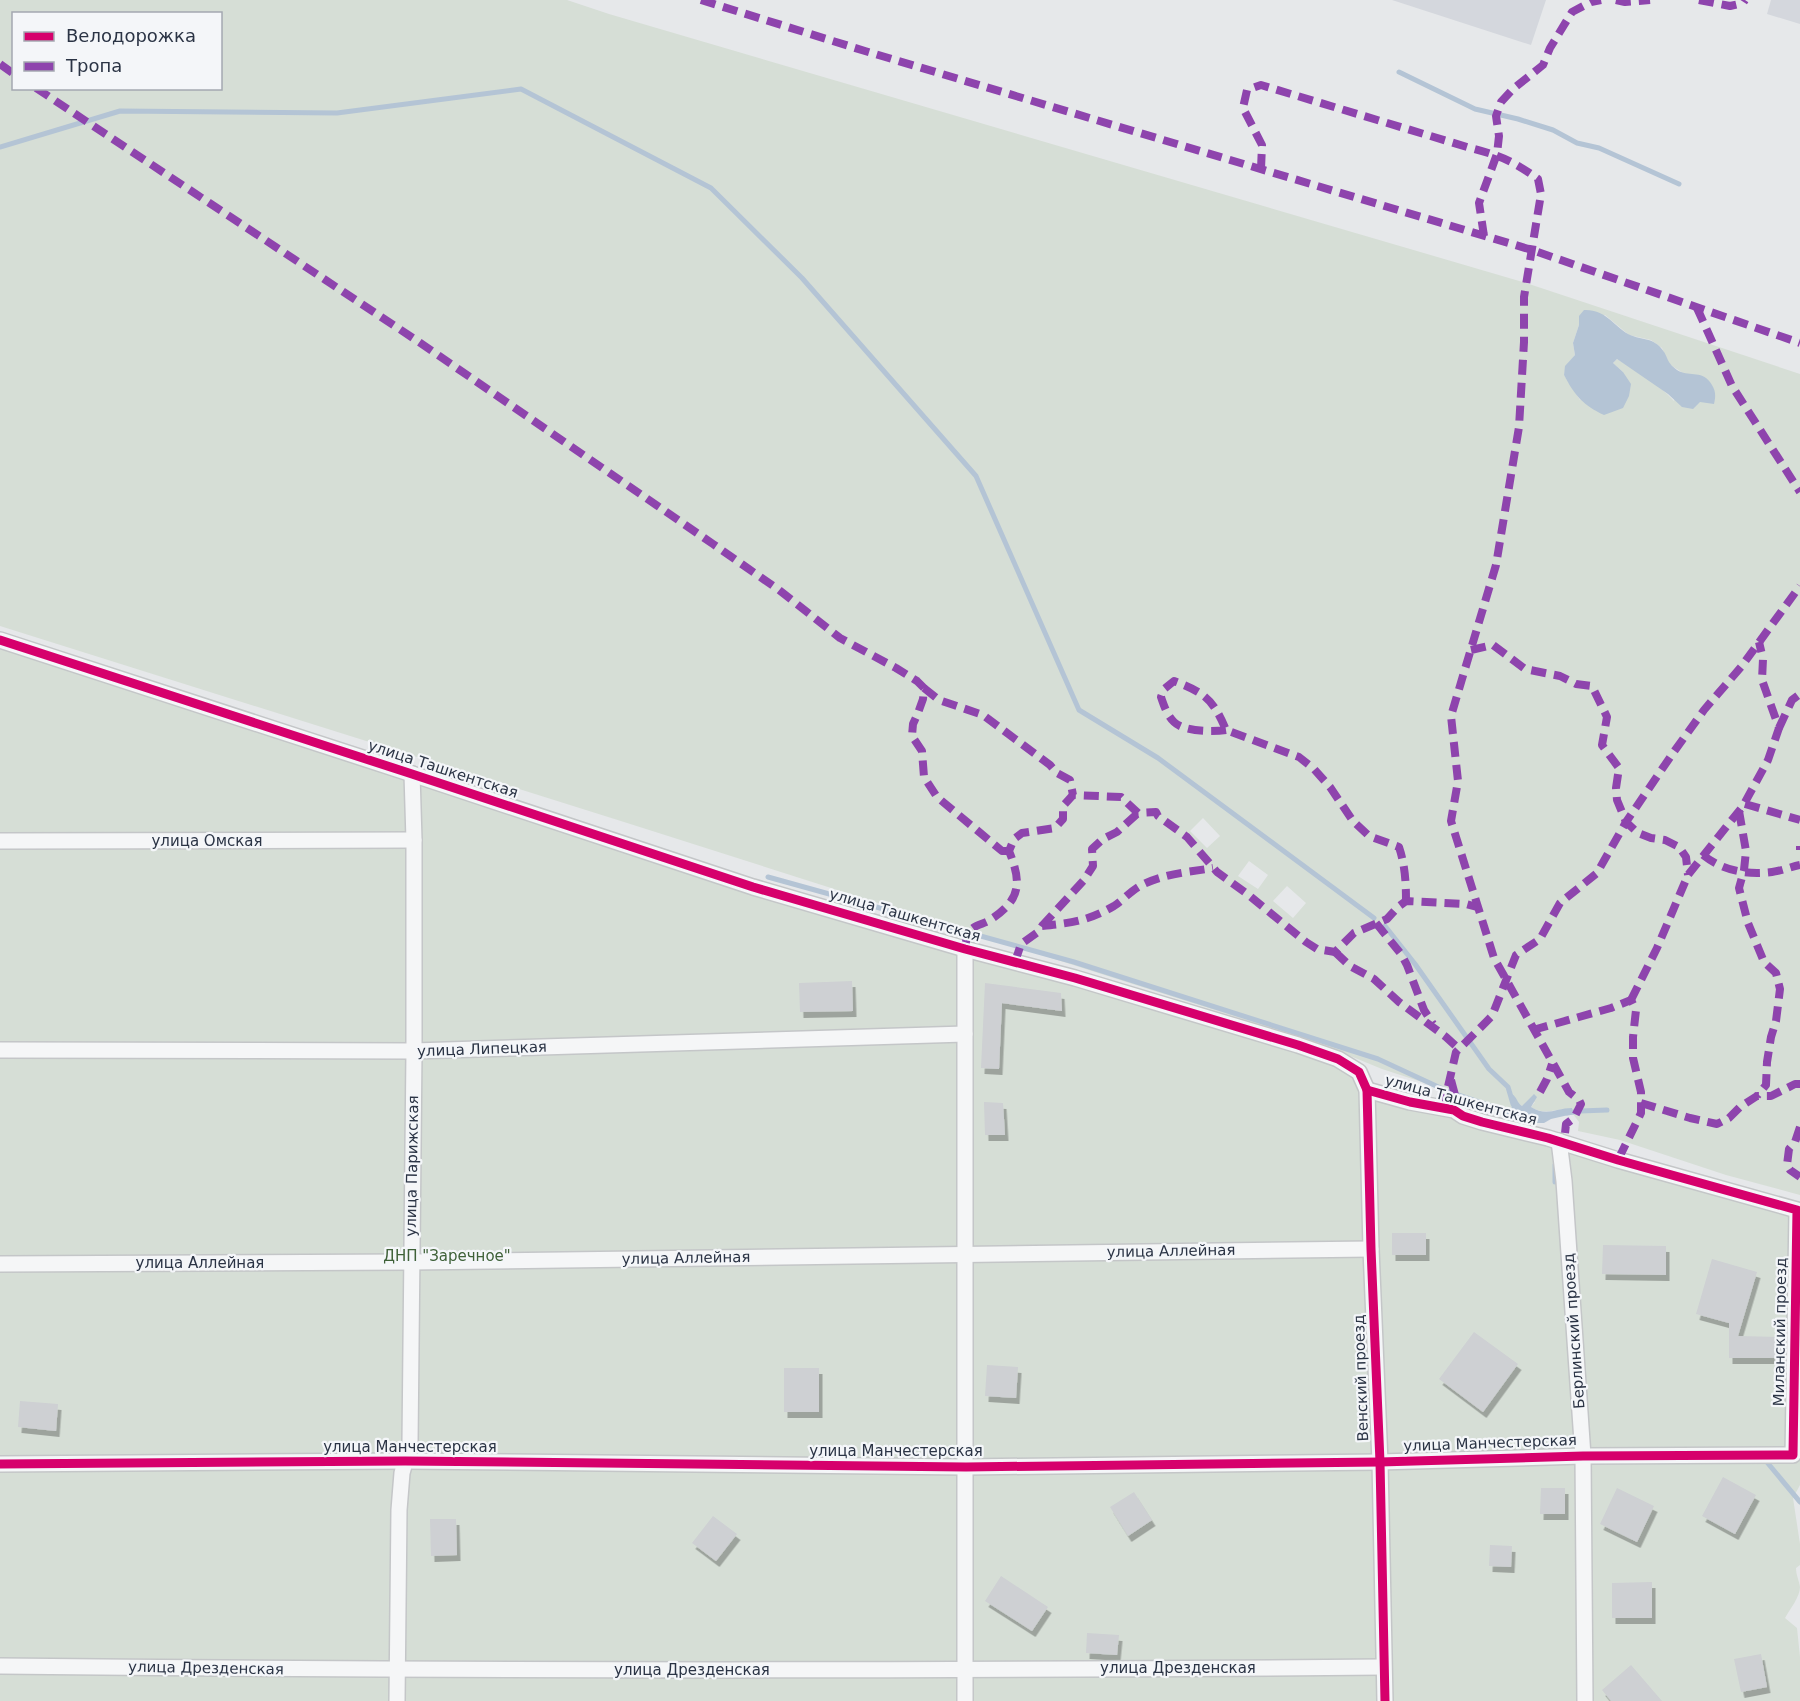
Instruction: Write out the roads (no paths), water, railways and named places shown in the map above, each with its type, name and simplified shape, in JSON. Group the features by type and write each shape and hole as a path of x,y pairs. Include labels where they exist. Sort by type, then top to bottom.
{"street":[{"name":"улица Ташкентская","path":"0,640 753,887 965,949 1074,978 1338,1059 1359,1072 1367,1090 1410,1102 1454,1110 1463,1116 1482,1122 1559,1141 1618,1160 1797,1210"},
{"name":"улица Парижская","path":"397,1701 399,1510 402,1473 410,1444 414,1051 412,774"},
{"name":"улица Омская","path":"0,841 414,840"},
{"path":"965,949 965,1701"},
{"name":"улица Липецкая","path":"0,1050 414,1051 965,1034"},
{"name":"Венский проезд","path":"1367,1090 1380,1462 1385,1701"},
{"name":"Берлинский проезд","path":"1559,1141 1564,1181 1583,1456 1585,1701"},
{"name":"Миланский проезд","path":"1792,1455 1797,1210"},
{"name":"улица Аллейная","path":"0,1264 411,1262 1371,1249"},
{"name":"улица Манчестерская","path":"0,1464 405,1461 966,1467 1380,1462 1583,1456 1792,1455"},
{"name":"улица Дрезденская","path":"0,1666 398,1670 1383,1667"}],"water":[{"path":"1584,310 1597,312 1628,334 1657,344 1677,370 1706,378 1714,390 1714,404 1700,402 1693,409 1682,407 1668,394 1617,359 1613,363 1631,384 1629,396 1623,408 1604,415 1590,407 1576,394 1564,375 1565,366 1575,355 1573,343 1579,325 1579,316"},
{"path":"1512,1094 1522,1106 1534,1094 1537,1097 1531,1107 1547,1112 1572,1108 1573,1114 1544,1123 1531,1123 1524,1120 1516,1123 1511,1121 1506,1112 1512,1109 1510,1098"}],"waterway":[{"path":"1399,72 1475,109 1553,130 1577,143 1599,148 1679,184"},
{"path":"0,147 120,111 337,113 521,89 711,188 802,278 976,476 1079,710 1158,758 1374,918"},
{"path":"768,877 1074,962 1378,1059 1447,1091 1512,1113"},
{"path":"1385,926 1415,964 1489,1069 1508,1087 1513,1104"},
{"path":"1567,1113 1607,1110"},
{"path":"1555,1165 1555,1182"},
{"path":"1766,1461 1800,1502"}],"park label":[{"name":"ДНП \"Заречное\"","path":"447,1256"}]}
